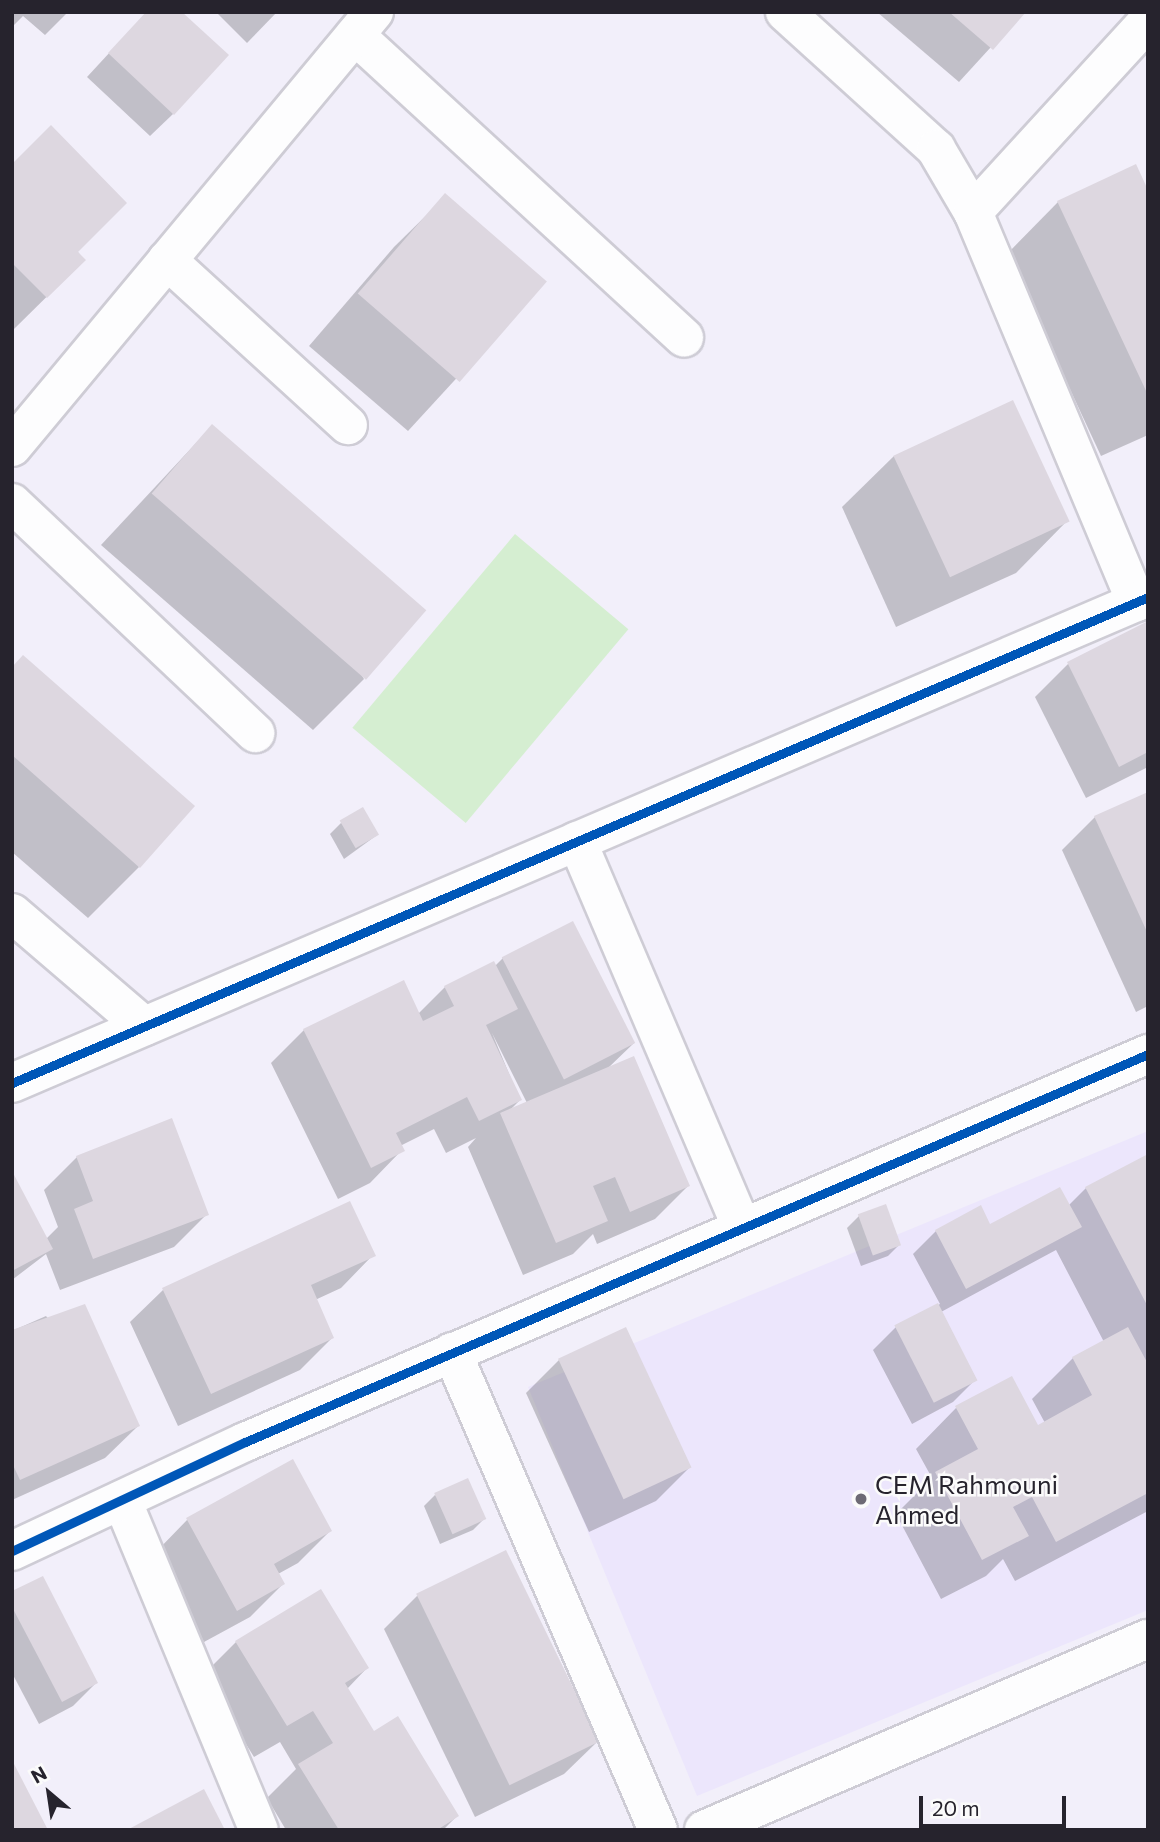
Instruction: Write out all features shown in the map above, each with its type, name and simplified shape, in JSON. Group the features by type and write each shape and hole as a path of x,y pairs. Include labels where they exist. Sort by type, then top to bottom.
{"street":[{"path":"12,1083 1142,599 974,212 936,149 785,12"},
{"path":"974,212 1148,20"},
{"path":"12,447 364,24 684,338"},
{"path":"167,260 348,425"},
{"path":"12,503 256,733"},
{"path":"577,841 742,1228"},
{"path":"12,913 144,1026"},
{"path":"12,1551 452,1352 1148,1054"},
{"path":"452,1352 658,1830"},
{"path":"122,1500 260,1830"},
{"path":"704,1830 1148,1639"}],"shaded area":[{"name":"CEM Rahmouni Ahmed","path":"1148,1131 1148,1610 697,1796 528,1387"}],"green space":[{"path":"515,534 628,629 466,823 352,728"}],"building":[{"path":"146,12 182,12 229,55 174,115 108,53"},
{"path":"949,12 1026,12 993,50"},
{"path":"51,125 127,203 78,252 86,260 47,298 12,263 12,164"},
{"path":"1136,164 1148,190 1148,395 1057,201"},
{"path":"445,193 547,282 460,382 358,293"},
{"path":"1013,400 1070,521 950,577 893,456"},
{"path":"212,424 426,610 366,680 152,493"},
{"path":"1148,621 1148,752 1119,767 1067,662"},
{"path":"23,655 195,806 140,868 12,755 12,667"},
{"path":"1148,792 1148,934 1094,816"},
{"path":"363,807 379,835 356,848 340,820"},
{"path":"573,921 635,1043 564,1079 502,957"},
{"path":"494,961 518,1009 486,1025 522,1100 479,1121 467,1097 396,1133 405,1151 371,1168 303,1029 404,980 423,1021 454,1006 444,986"},
{"path":"634,1056 690,1186 630,1212 615,1177 593,1186 608,1221 556,1243 500,1113"},
{"path":"172,1118 209,1215 93,1259 74,1209 93,1201 76,1156"},
{"path":"1148,1154 1148,1307 1085,1187"},
{"path":"12,1171 53,1249 12,1271"},
{"path":"1060,1187 1082,1227 966,1289 935,1230 981,1205 990,1224"},
{"path":"350,1201 376,1256 311,1285 334,1338 211,1394 162,1288"},
{"path":"886,1204 901,1245 873,1256 858,1214"},
{"path":"938,1303 977,1381 934,1403 894,1325"},
{"path":"85,1304 140,1426 20,1480 12,1463 12,1330"},
{"path":"626,1327 692,1467 624,1499 558,1359"},
{"path":"1128,1327 1148,1364 1148,1493 1056,1542 1032,1497 1013,1507 1029,1536 982,1560 935,1472 978,1449 955,1406 1012,1376 1038,1425 1092,1395 1072,1357"},
{"path":"293,1459 332,1531 274,1564 285,1584 237,1611 186,1518"},
{"path":"468,1478 486,1519 453,1534 434,1493"},
{"path":"506,1550 599,1741 509,1785 416,1594"},
{"path":"43,1576 98,1683 62,1702 12,1607 12,1591"},
{"path":"321,1589 369,1668 345,1683 374,1731 398,1716 459,1816 437,1830 339,1830 298,1764 333,1743 313,1711 287,1726 235,1641"},
{"path":"12,1760 48,1830 12,1830"},
{"path":"204,1789 225,1830 127,1830"}],"cycle path":[{"path":"12,1083 1148,597"},
{"path":"12,1551 245,1442 1148,1054"}],"place":[{"name":"CEM Rahmouni Ahmed","path":"861,1499"}]}
